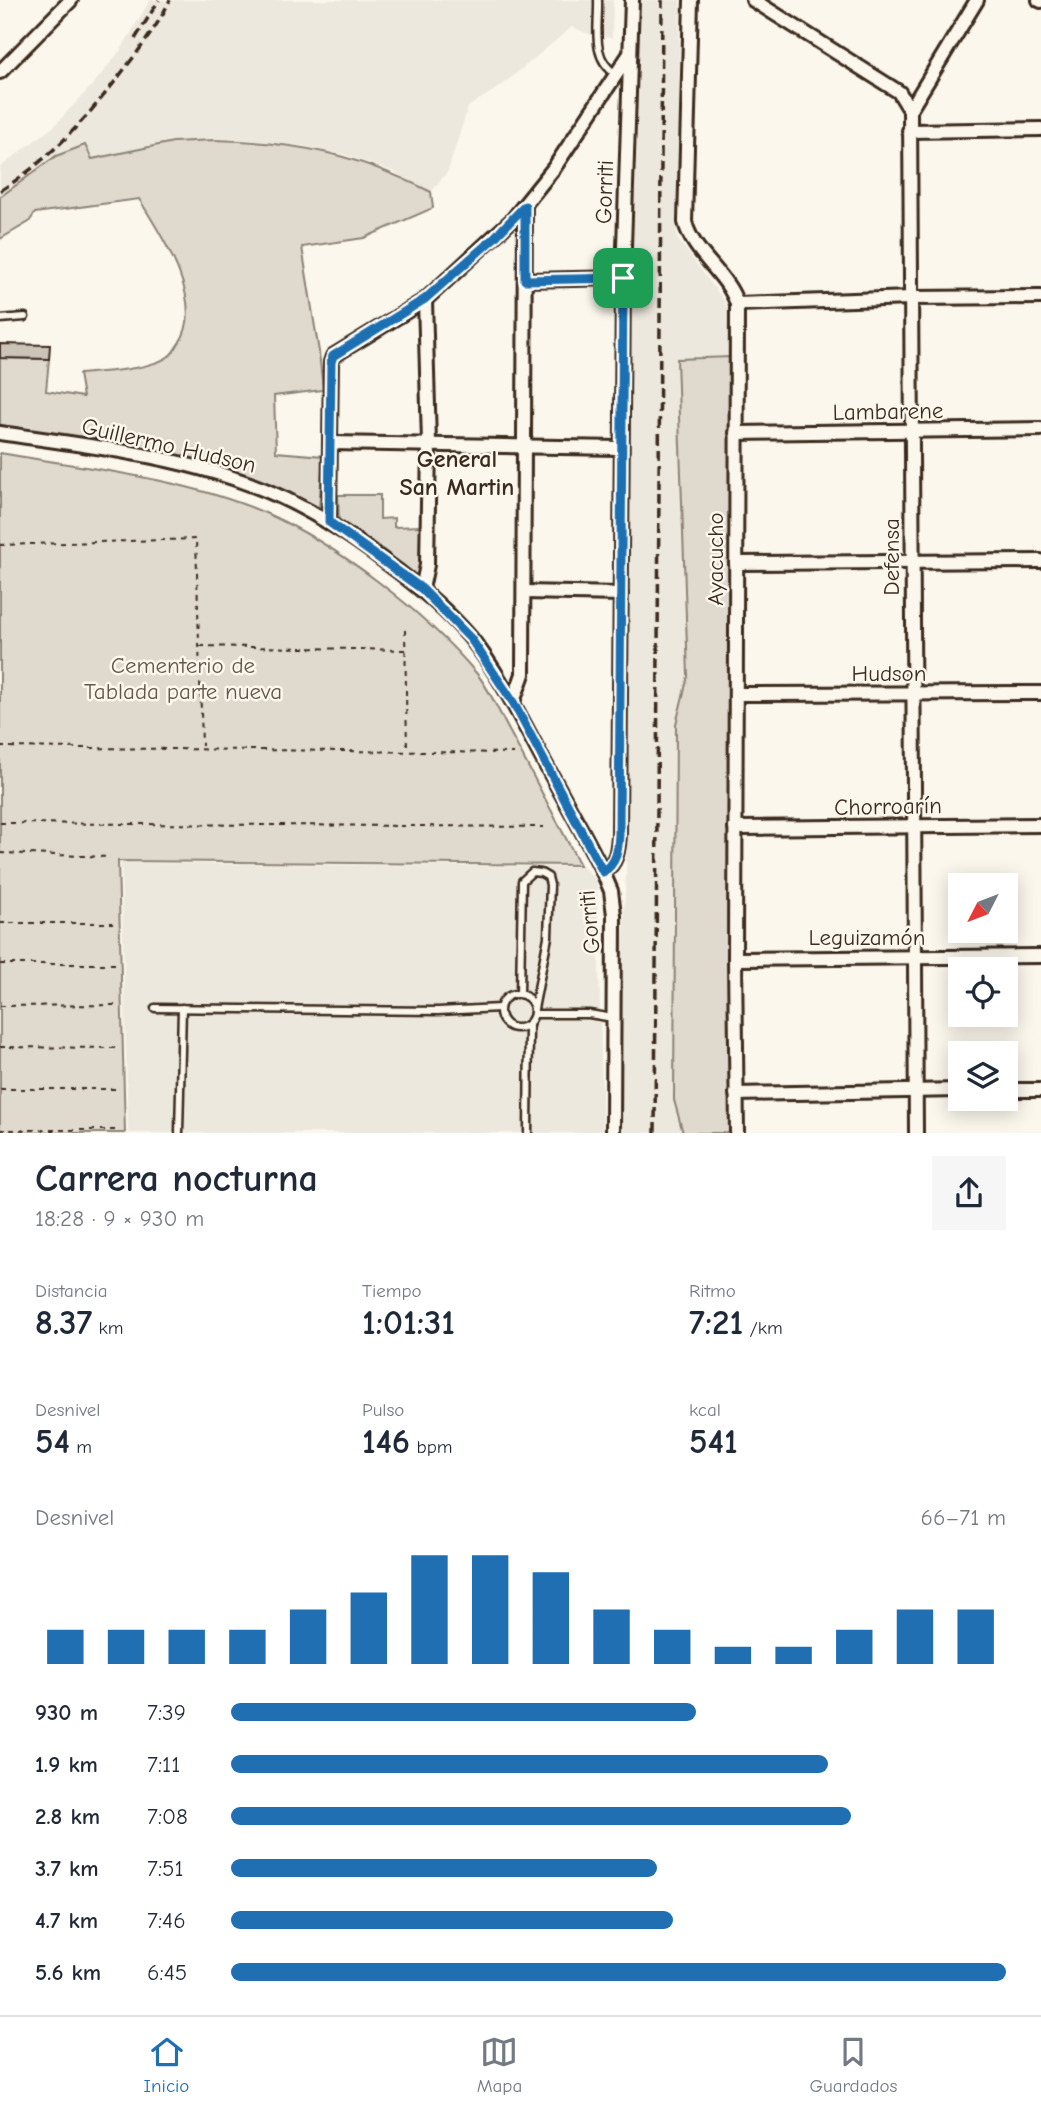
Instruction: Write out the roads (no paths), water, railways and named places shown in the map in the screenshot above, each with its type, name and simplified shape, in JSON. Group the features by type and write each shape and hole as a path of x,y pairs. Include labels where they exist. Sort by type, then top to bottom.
{"street":[{"path":"0,72 72,0"},
{"name":"Gorriti","path":"613,1133 614,915 611,891 603,872 612,867 617,855 619,835 623,278 632,0"},
{"path":"691,0 685,222 692,239 728,286 737,304 1041,297"},
{"path":"753,0 767,4 899,92 910,110"},
{"name":"Defensa","path":"916,1133 910,110 977,0"},
{"path":"329,522 331,362 338,351 425,299 494,238 525,206 554,168 629,55"},
{"path":"909,131 1041,129"},
{"path":"513,702 523,674 525,206"},
{"path":"525,280 623,278"},
{"path":"422,589 427,565 429,443 425,299"},
{"name":"Ayacucho","path":"737,304 737,1133"},
{"name":"Lambarene","path":"736,433 1041,429"},
{"name":"Guillermo Hudson","path":"0,433 108,449 194,468 255,486 329,522 422,589 471,639 513,702 603,872"},
{"path":"331,443 621,448"},
{"path":"736,562 1041,561"},
{"path":"524,592 621,594"},
{"name":"Hudson","path":"736,694 1041,693"},
{"name":"Chorroarín","path":"735,828 1041,825"},
{"name":"Leguizamón","path":"735,959 1041,957"},
{"path":"736,1094 948,1090"},
{"path":"1018,1090 1041,1090"}],"lane":[{"path":"598,0 598,50 602,61 616,74"},
{"path":"0,319 25,317"},
{"path":"520,994 522,881 532,872 541,873 548,877 550,885 548,937 534,1012 529,1024 528,1133"},
{"path":"529,1024 519,1028 509,1026 501,1019 500,1008 505,999 520,994 529,999 534,1012"},
{"path":"155,1008 467,1011 500,1008"},
{"path":"179,1132 182,1008"},
{"path":"534,1012 613,1018"}],"railway":[{"path":"135,39 159,0"},
{"path":"0,191 36,165 84,119 144,43 170,0"},
{"path":"655,1133 662,0"}],"district":[{"name":"General San Martin","path":"457,473"}],"park label":[{"name":"Cementerio de Tablada parte nueva","path":"183,678"}]}
